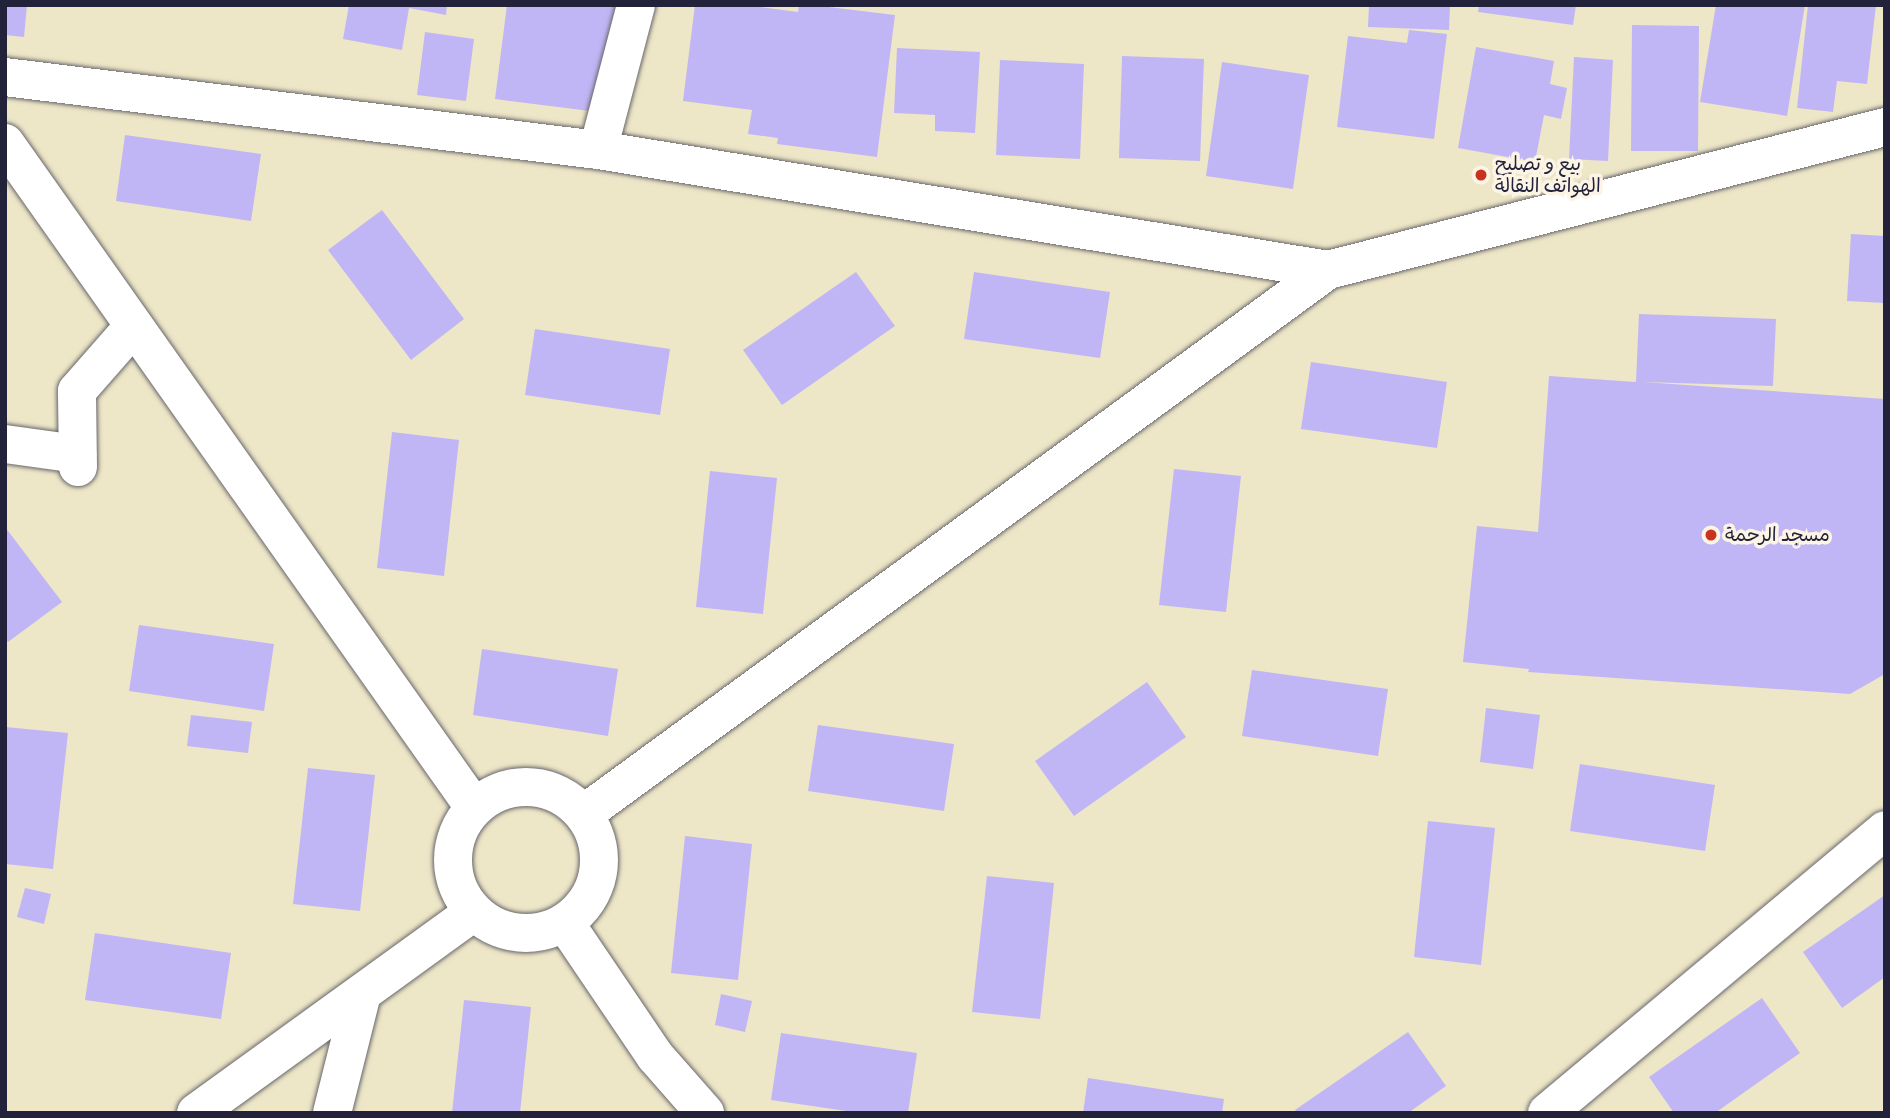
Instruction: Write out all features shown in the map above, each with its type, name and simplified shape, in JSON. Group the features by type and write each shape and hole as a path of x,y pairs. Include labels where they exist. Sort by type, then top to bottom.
{"street":[{"path":"598,150 636,5"},
{"path":"5,78 598,150 1328,270"},
{"path":"584,813 1328,270 1885,127"},
{"path":"5,143 474,807"},
{"path":"5,444 77,460 77,391 134,326"},
{"path":"517,786 542,788 566,797 584,813 596,835 601,860 596,885 584,907 565,923 541,932 516,933 493,926 474,912 461,893 453,872 453,848 460,827 474,807 493,794 517,786"},
{"path":"1547,1113 1885,830"},
{"path":"196,1113 474,912"},
{"path":"565,923 655,1056 705,1113"},
{"path":"332,1113 362,994"}],"building":[{"path":"5,5 27,5 24,37 5,35"},
{"path":"349,5 447,5 446,15 409,8 402,50 343,39"},
{"path":"507,5 619,5 606,113 495,99"},
{"path":"695,5 746,5 798,12 799,5 812,5 895,15 877,157 777,144 778,138 748,134 752,110 683,101"},
{"path":"1369,5 1450,5 1449,30 1368,27"},
{"path":"1479,5 1576,5 1573,25 1478,12"},
{"path":"1716,5 1805,5 1787,116 1700,102"},
{"path":"1808,5 1876,5 1867,84 1837,81 1833,112 1797,108"},
{"path":"1632,25 1699,26 1698,151 1631,151"},
{"path":"1409,30 1447,34 1434,139 1337,127 1348,36 1407,43"},
{"path":"425,32 474,39 466,101 417,95"},
{"path":"1476,47 1554,61 1550,84 1567,88 1561,119 1544,115 1535,162 1458,148"},
{"path":"897,48 980,52 975,133 935,131 935,115 894,113"},
{"path":"1122,56 1204,59 1200,161 1119,158"},
{"path":"1574,57 1613,60 1608,161 1569,159"},
{"path":"1000,60 1084,64 1080,159 996,155"},
{"path":"1222,62 1309,75 1293,189 1206,176"},
{"path":"125,135 261,154 251,221 116,201"},
{"path":"382,210 464,319 411,360 328,250"},
{"path":"1851,234 1885,236 1885,303 1847,301"},
{"path":"856,272 895,326 782,405 743,350"},
{"path":"974,272 1110,292 1100,358 964,339"},
{"name":"مسجد الرحمة","path":"1639,314 1776,319 1773,386 1643,382 1885,399 1885,674 1850,694 1528,672 1529,669 1463,662 1477,526 1538,532 1549,376 1636,382"},
{"path":"535,329 670,349 660,415 525,395"},
{"path":"1311,362 1447,382 1437,448 1301,429"},
{"path":"392,432 459,440 444,576 377,568"},
{"path":"1174,469 1241,476 1226,612 1159,605"},
{"path":"710,471 777,478 763,614 696,607"},
{"path":"5,527 62,602 8,642 5,638"},
{"path":"139,625 274,644 264,711 129,691"},
{"path":"482,649 618,669 608,736 473,715"},
{"path":"1252,670 1388,689 1378,756 1242,736"},
{"path":"1147,682 1186,737 1074,816 1035,761"},
{"path":"1486,708 1540,715 1533,769 1480,762"},
{"path":"191,715 252,722 248,753 187,746"},
{"path":"818,725 954,744 944,811 808,791"},
{"path":"5,727 68,733 53,869 5,864"},
{"path":"1580,764 1715,785 1705,851 1570,831"},
{"path":"308,768 375,775 360,911 293,904"},
{"path":"1428,821 1495,828 1481,965 1414,957"},
{"path":"685,836 752,844 738,980 671,973"},
{"path":"987,876 1054,883 1040,1019 972,1012"},
{"path":"25,888 51,894 44,924 17,917"},
{"path":"1885,895 1885,977 1842,1008 1803,952"},
{"path":"95,933 231,953 221,1019 85,1000"},
{"path":"721,994 752,1001 745,1032 715,1025"},
{"path":"1762,998 1800,1053 1715,1113 1674,1113 1649,1077"},
{"path":"464,1000 531,1007 520,1113 452,1113"},
{"path":"1408,1032 1446,1086 1408,1113 1297,1113 1295,1110"},
{"path":"781,1033 917,1053 908,1113 860,1113 771,1100"},
{"path":"1088,1078 1224,1099 1222,1113 1083,1113"}],"place":[{"name":"بيع و تصليح الهواتف النقالة","path":"1481,175"},
{"name":"مسجد الرحمة","path":"1711,535"}]}
